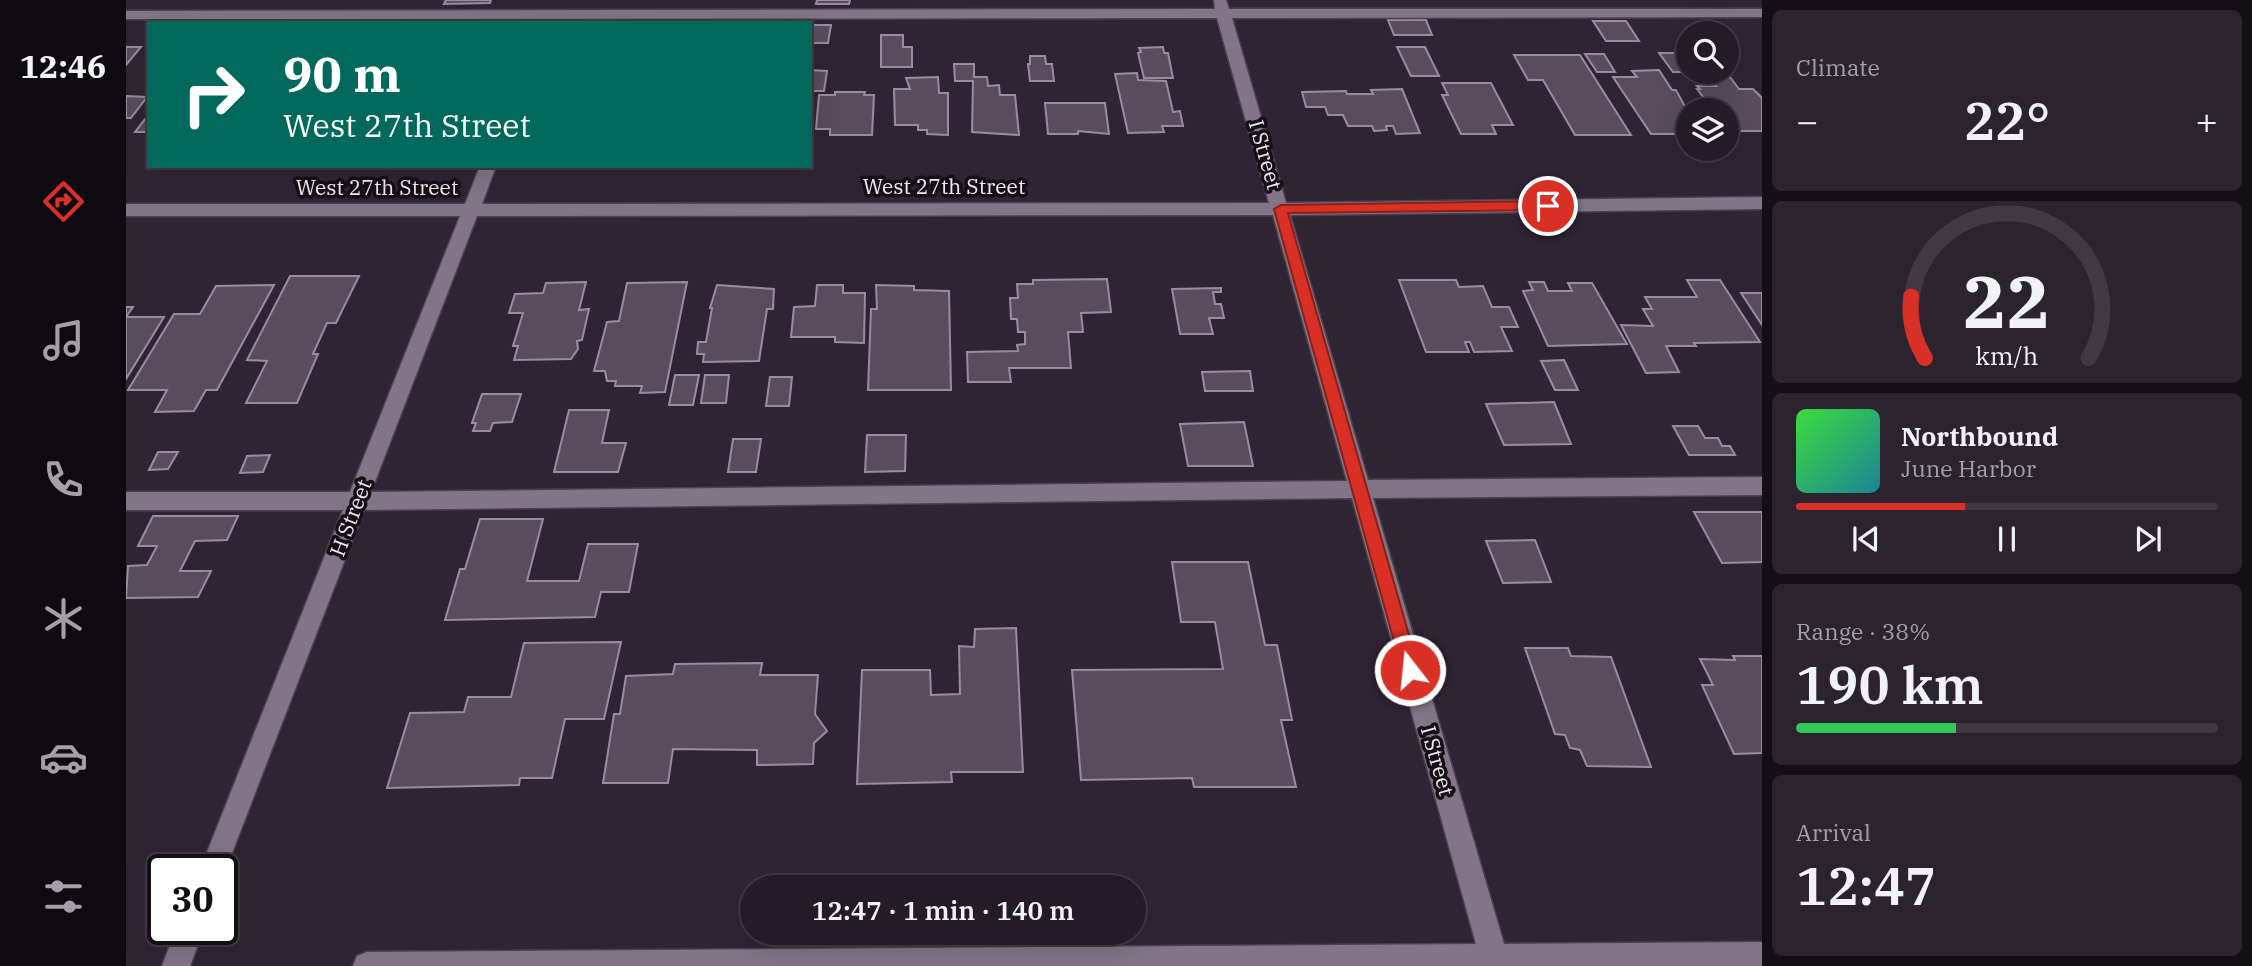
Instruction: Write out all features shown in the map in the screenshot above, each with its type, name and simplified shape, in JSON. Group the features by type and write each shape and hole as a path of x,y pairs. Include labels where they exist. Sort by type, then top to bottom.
{"street":[{"path":"549,19 556,0"},
{"path":"126,15 549,19 1221,6 1762,13"},
{"name":"I Street","path":"1221,6 1281,209 1357,488 1494,957"},
{"name":"H Street","path":"219,854 487,168"},
{"name":"West 27th Street","path":"126,210 1281,209 1762,203"},
{"path":"126,501 358,502 1357,488 1762,486"},
{"path":"176,966 184,945"},
{"path":"367,966 1762,956"}],"building":[{"path":"446,0 491,0 490,3 444,4"},
{"path":"817,0 850,0 849,4 816,4"},
{"path":"1388,20 1426,20 1432,35 1394,35"},
{"path":"1593,21 1626,21 1639,41 1606,41"},
{"path":"812,25 831,25 828,43 812,43"},
{"path":"881,35 903,35 903,47 912,47 912,67 881,67"},
{"path":"126,47 141,47 126,65"},
{"path":"1163,47 1164,53 1168,53 1173,78 1144,78 1139,48"},
{"path":"1397,47 1425,47 1439,76 1411,76"},
{"path":"1659,53 1676,53 1676,72 1673,72"},
{"path":"1585,54 1604,54 1615,72 1597,72"},
{"path":"1514,55 1580,55 1631,135 1575,135 1543,80 1528,80"},
{"path":"1030,56 1045,56 1046,64 1052,64 1054,81 1030,81"},
{"path":"954,64 974,64 974,77 987,77 988,86 999,85 1000,95 1015,95 1019,135 972,132 973,81 955,81"},
{"path":"812,70 827,71 824,91 812,91"},
{"path":"1659,70 1672,90 1676,90 1680,98 1676,98 1676,134 1651,134 1613,77 1637,77 1632,71"},
{"path":"1137,73 1138,80 1166,81 1173,112 1180,111 1183,126 1162,126 1164,132 1128,133 1115,74"},
{"path":"938,77 939,93 948,93 948,135 927,134 927,130 918,130 918,125 895,125 894,89 910,89 906,78"},
{"path":"1442,83 1491,83 1513,125 1492,125 1496,134 1461,134 1442,95 1448,95"},
{"path":"1714,84 1735,84 1739,89 1753,89 1762,98 1762,131 1739,131 1739,98 1704,98 1697,89 1700,89 1697,86 1716,86"},
{"path":"1402,89 1420,133 1396,134 1393,126 1386,126 1387,130 1374,131 1372,126 1348,126 1343,115 1328,115 1325,107 1306,107 1302,92 1346,91 1347,94 1373,94 1371,90"},
{"path":"835,92 865,92 864,95 874,95 872,135 830,135 830,129 816,129 819,95 835,95"},
{"path":"126,96 147,97 131,118 126,118"},
{"path":"1045,103 1105,103 1109,134 1078,131 1078,134 1048,134"},
{"path":"147,117 147,132 135,132"},
{"path":"290,276 359,276 336,323 327,323 313,354 318,354 297,403 246,403 267,361 247,360"},
{"path":"1107,279 1111,312 1081,313 1083,332 1068,332 1071,368 1009,368 1011,382 968,382 967,352 1018,351 1017,345 1025,344 1025,332 1018,332 1017,319 1011,319 1010,298 1018,298 1017,284 1033,284 1033,280"},
{"path":"1399,280 1456,280 1459,287 1483,286 1492,307 1509,307 1518,327 1501,327 1512,351 1474,352 1470,342 1465,342 1469,352 1426,352"},
{"path":"1687,280 1720,280 1760,342 1666,346 1679,372 1646,373 1621,325 1653,326 1643,309 1652,309 1645,297 1697,297"},
{"path":"586,282 579,310 589,309 582,340 577,341 578,349 571,359 514,360 518,346 513,346 523,313 509,313 515,294 543,293 546,283"},
{"path":"687,282 665,392 640,393 642,386 615,386 616,381 607,381 605,371 594,371 607,322 619,321 627,283"},
{"path":"1529,282 1544,282 1548,291 1572,291 1568,283 1592,283 1627,344 1548,346 1523,291 1533,290"},
{"path":"274,285 217,390 206,390 194,411 155,412 167,390 128,390 174,314 200,314 216,286"},
{"path":"717,285 774,289 773,309 767,309 759,361 703,362 704,354 697,354 698,342 706,342 710,308"},
{"path":"817,285 843,285 843,293 865,293 864,343 835,342 835,337 791,337 794,307 815,306"},
{"path":"876,285 914,286 914,290 949,291 951,390 868,390 871,309 877,309"},
{"path":"1221,288 1221,292 1213,292 1215,304 1221,304 1224,318 1209,318 1213,334 1180,334 1172,289"},
{"path":"1741,293 1762,293 1762,325"},
{"path":"126,307 133,307 126,317"},
{"path":"126,317 164,317 126,379"},
{"path":"1564,360 1578,390 1555,390 1541,361"},
{"path":"1250,371 1253,391 1205,391 1202,372"},
{"path":"675,375 699,375 693,405 669,405"},
{"path":"705,375 729,375 726,403 701,403"},
{"path":"770,377 792,377 789,406 766,406"},
{"path":"482,394 521,394 512,422 493,423 490,431 473,431 476,423 472,423"},
{"path":"1554,402 1571,444 1504,445 1486,404"},
{"path":"569,410 609,410 602,443 626,443 618,472 554,472"},
{"path":"1244,422 1253,466 1188,466 1180,424"},
{"path":"1673,426 1698,426 1705,438 1718,438 1722,446 1730,446 1735,455 1689,455"},
{"path":"867,435 906,435 905,471 865,472"},
{"path":"733,439 761,439 756,472 728,472"},
{"path":"158,452 178,452 168,469 149,470"},
{"path":"270,455 263,472 240,473 247,456"},
{"path":"1694,512 1762,512 1762,562 1722,563"},
{"path":"153,516 238,516 227,540 195,541 180,571 211,571 198,597 126,598 128,566 147,565 157,546 138,546"},
{"path":"480,519 543,519 527,581 579,581 588,544 638,544 629,592 601,592 595,617 445,620 460,569 465,569"},
{"path":"1535,540 1551,582 1503,583 1486,541"},
{"path":"1172,562 1248,562 1265,645 1277,645 1292,720 1281,720 1296,787 1194,787 1192,778 1081,780 1072,670 1223,669 1215,622 1181,622"},
{"path":"1016,628 1023,772 951,772 952,782 857,784 862,670 930,670 931,695 960,694 959,646 974,647 975,629"},
{"path":"621,642 604,719 565,719 552,778 520,778 519,785 387,788 410,713 464,712 468,697 511,697 524,643"},
{"path":"1525,648 1568,648 1571,656 1611,657 1651,767 1587,766 1580,750 1570,748 1565,735 1555,734"},
{"path":"1733,656 1762,656 1762,753 1734,754 1702,685 1713,685 1700,659 1735,660"},
{"path":"762,663 760,675 818,675 815,714 827,731 814,743 813,764 757,765 757,750 673,749 668,783 603,783 614,714 620,714 626,676 673,674 675,664"}],"route":[{"path":"1410,670 1281,209 1548,206"}]}
